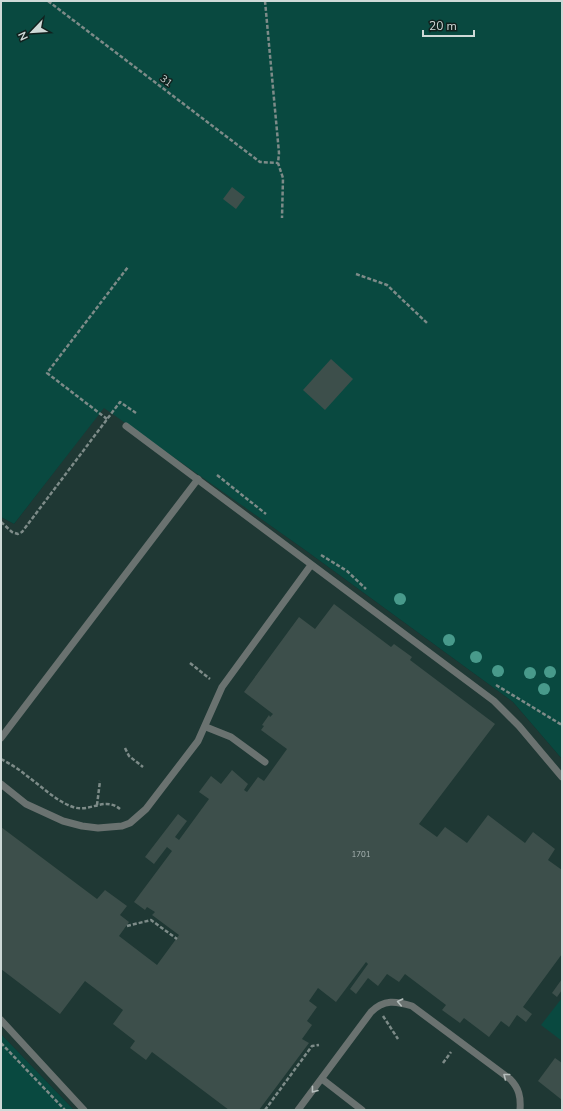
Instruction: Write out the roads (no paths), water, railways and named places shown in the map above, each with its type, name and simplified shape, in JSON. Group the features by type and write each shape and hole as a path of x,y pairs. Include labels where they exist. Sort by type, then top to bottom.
{"lane":[{"path":"126,426 494,701 519,726 562,777"},
{"path":"1,738 198,479"},
{"path":"1,784 26,804 63,821 98,828 122,826 130,823 146,809 198,741 206,727 222,687 311,564"},
{"path":"206,727 231,737 265,762"},
{"path":"298,1110 371,1012 383,1002 393,1001 412,1006 510,1079 516,1085 519,1093 520,1110"},
{"path":"1,1020 84,1110"},
{"path":"322,1079 362,1110"}]}
